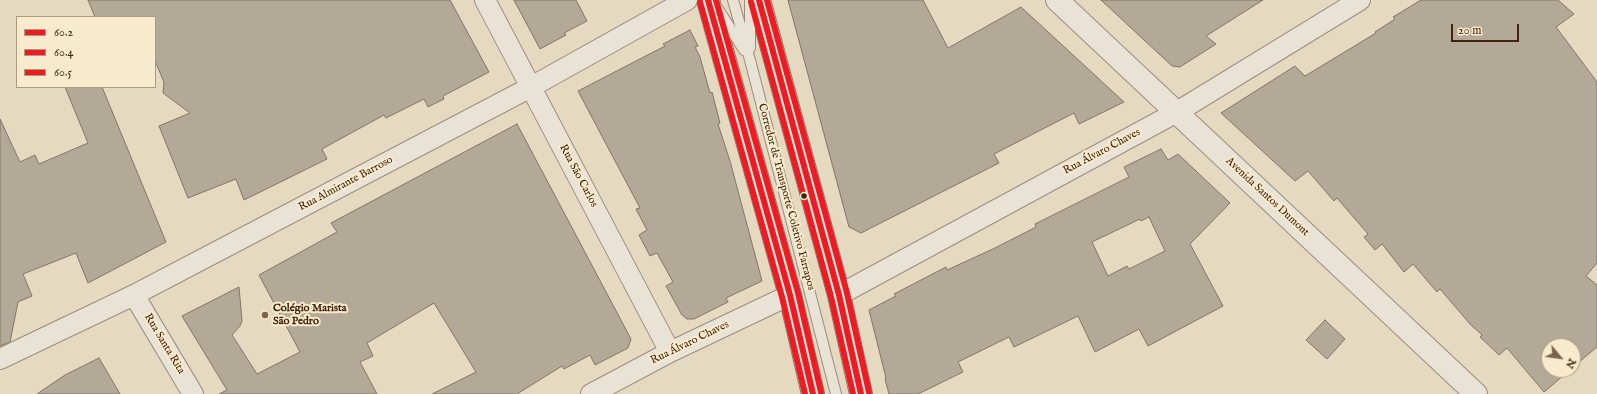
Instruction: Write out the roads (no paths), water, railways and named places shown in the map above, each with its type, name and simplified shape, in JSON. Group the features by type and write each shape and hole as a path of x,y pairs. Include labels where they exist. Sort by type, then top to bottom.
{"main road":[{"path":"708,0 790,295 813,394"},
{"path":"759,0 839,295 861,394"},
{"name":"Avenida Santos Dumont","path":"1057,0 1476,394"}],"street":[{"name":"Rua São Carlos","path":"485,0 670,352"},
{"name":"Rua Almirante Barroso","path":"0,359 134,295 532,87 686,0"},
{"name":"Rua Álvaro Chaves","path":"839,295 1177,112 1360,0"},
{"name":"Rua Santa Rita","path":"134,295 193,394"},
{"name":"Rua Álvaro Chaves","path":"591,394 670,352 790,295"}],"lane":[{"path":"712,0 750,60"},
{"name":"Corredor de Transporte Coletivo Farrapos","path":"733,0 750,60 836,394"},
{"path":"750,0 750,60"}],"place":[{"name":"Colégio Marista São Pedro","path":"265,315"}]}
